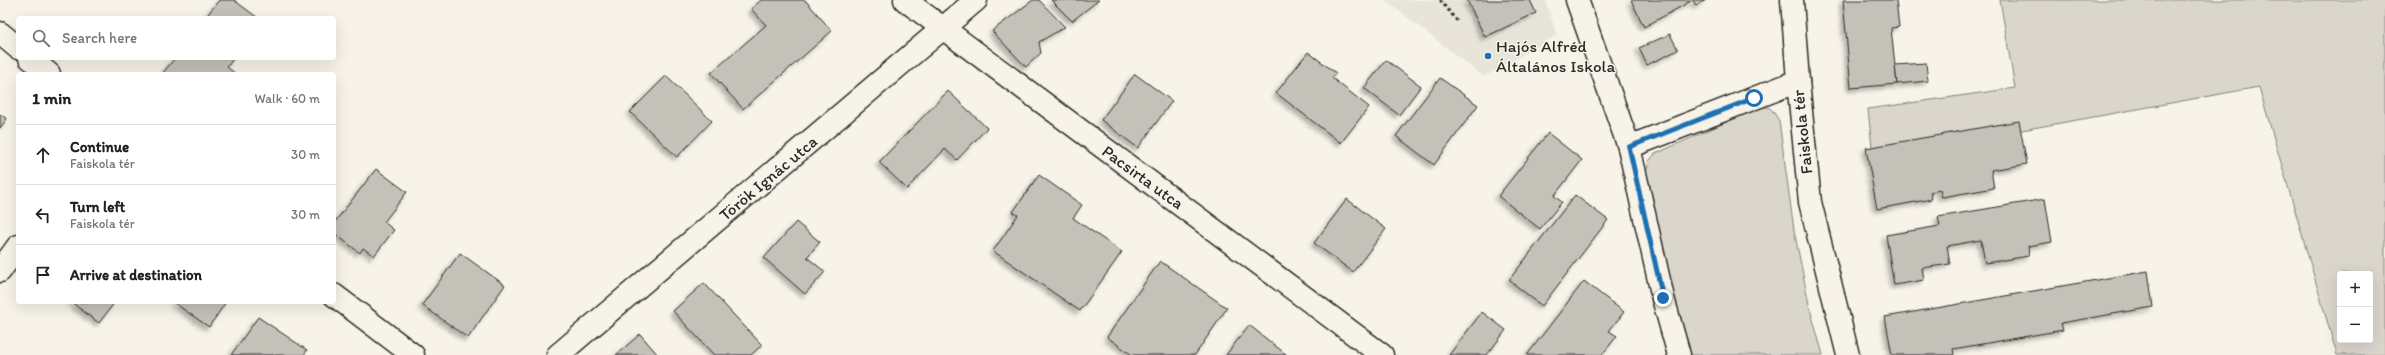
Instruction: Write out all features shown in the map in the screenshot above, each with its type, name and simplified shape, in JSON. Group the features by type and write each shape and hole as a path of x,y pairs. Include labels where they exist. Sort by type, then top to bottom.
{"street":[{"name":"Pacsirta utca","path":"904,0 1382,355"},
{"name":"Török Ignác utca","path":"558,355 943,30 976,0"},
{"path":"1578,0 1629,147 1663,298 1679,355"},
{"path":"1792,0 1798,81"},
{"path":"0,33 16,46"},
{"path":"32,60 47,72"},
{"name":"Faiskola tér","path":"1629,147 1798,81 1810,202 1848,355"},
{"path":"0,271 16,249"},
{"path":"336,297 413,355"}],"path":[{"path":"1440,0 1457,22"}],"shaded area":[{"name":"Hajós Alfréd Általános Iskola","path":"1385,0 1545,0 1557,35 1484,77"},
{"path":"2000,0 2385,0 2385,355 2337,355 2259,87 1873,157 1868,109 2015,88"},
{"path":"1768,107 1773,111 1779,121 1794,230 1810,309 1823,355 1686,355 1646,173 1649,161 1655,154 1758,108"}],"building":[{"path":"219,0 234,0 255,16 207,16"},
{"path":"761,0 805,0 832,31 743,109 711,73 766,25 751,9"},
{"path":"1033,0 1039,0 1065,27 1039,42 1041,53 1026,67 992,31"},
{"path":"1051,0 1099,0 1072,21"},
{"path":"1467,0 1530,0 1536,13 1485,37"},
{"path":"1631,0 1693,0 1644,27"},
{"path":"1693,0 1706,0 1696,6"},
{"path":"1843,0 1896,0 1899,27 1891,28 1897,84 1851,88"},
{"path":"1670,34 1678,50 1647,65 1639,48"},
{"path":"1308,52 1336,73 1332,78 1369,107 1341,143 1276,93"},
{"path":"173,60 232,60 227,67 233,72 164,72"},
{"path":"1386,60 1421,86 1399,115 1364,88"},
{"path":"1926,63 1928,81 1897,84 1895,65"},
{"path":"1135,74 1172,101 1138,148 1101,120"},
{"path":"666,76 712,121 677,157 630,112"},
{"path":"1440,78 1478,105 1434,165 1396,136"},
{"path":"948,91 987,128 957,160 945,149 907,189 879,162"},
{"path":"0,114 7,119 0,128"},
{"path":"2019,121 2027,164 1991,170 1994,188 1942,197 1940,190 1930,192 1932,199 1877,209 1866,148"},
{"path":"1548,133 1582,160 1554,196 1562,202 1540,229 1498,196"},
{"path":"376,169 407,192 384,222 394,230 374,256 363,248 360,253 336,235 336,220"},
{"path":"1039,175 1082,205 1073,218 1122,252 1080,311 993,251 1018,215 1013,212"},
{"path":"1575,195 1608,220 1542,306 1509,280"},
{"path":"1347,199 1386,229 1353,272 1314,243"},
{"path":"2045,199 2052,242 2028,246 2029,256 1985,263 1981,240 1947,246 1950,264 1922,268 1924,280 1894,285 1886,235 1940,226 1938,217"},
{"path":"796,222 820,242 807,257 825,272 805,294 764,258"},
{"path":"460,253 505,285 468,338 422,305"},
{"path":"1160,261 1227,308 1195,355 1132,355 1107,337"},
{"path":"2148,271 2153,307 2061,323 2063,330 1953,349 1954,355 1892,355 1885,317"},
{"path":"1584,281 1624,312 1609,331 1617,336 1602,355 1527,355"},
{"path":"704,283 762,345 751,355 714,355 673,311"},
{"path":"74,304 113,304 99,323"},
{"path":"176,304 225,304 209,327"},
{"path":"1482,312 1506,330 1487,355 1449,355"},
{"path":"258,317 307,350 304,355 231,355"},
{"path":"1249,325 1287,355 1226,355"},
{"path":"640,334 658,355 616,355"}],"place":[{"name":"Hajós Alfréd Általános Iskola","path":"1488,56"}],"route":[{"path":"1663,298 1629,147 1754,98"}]}
